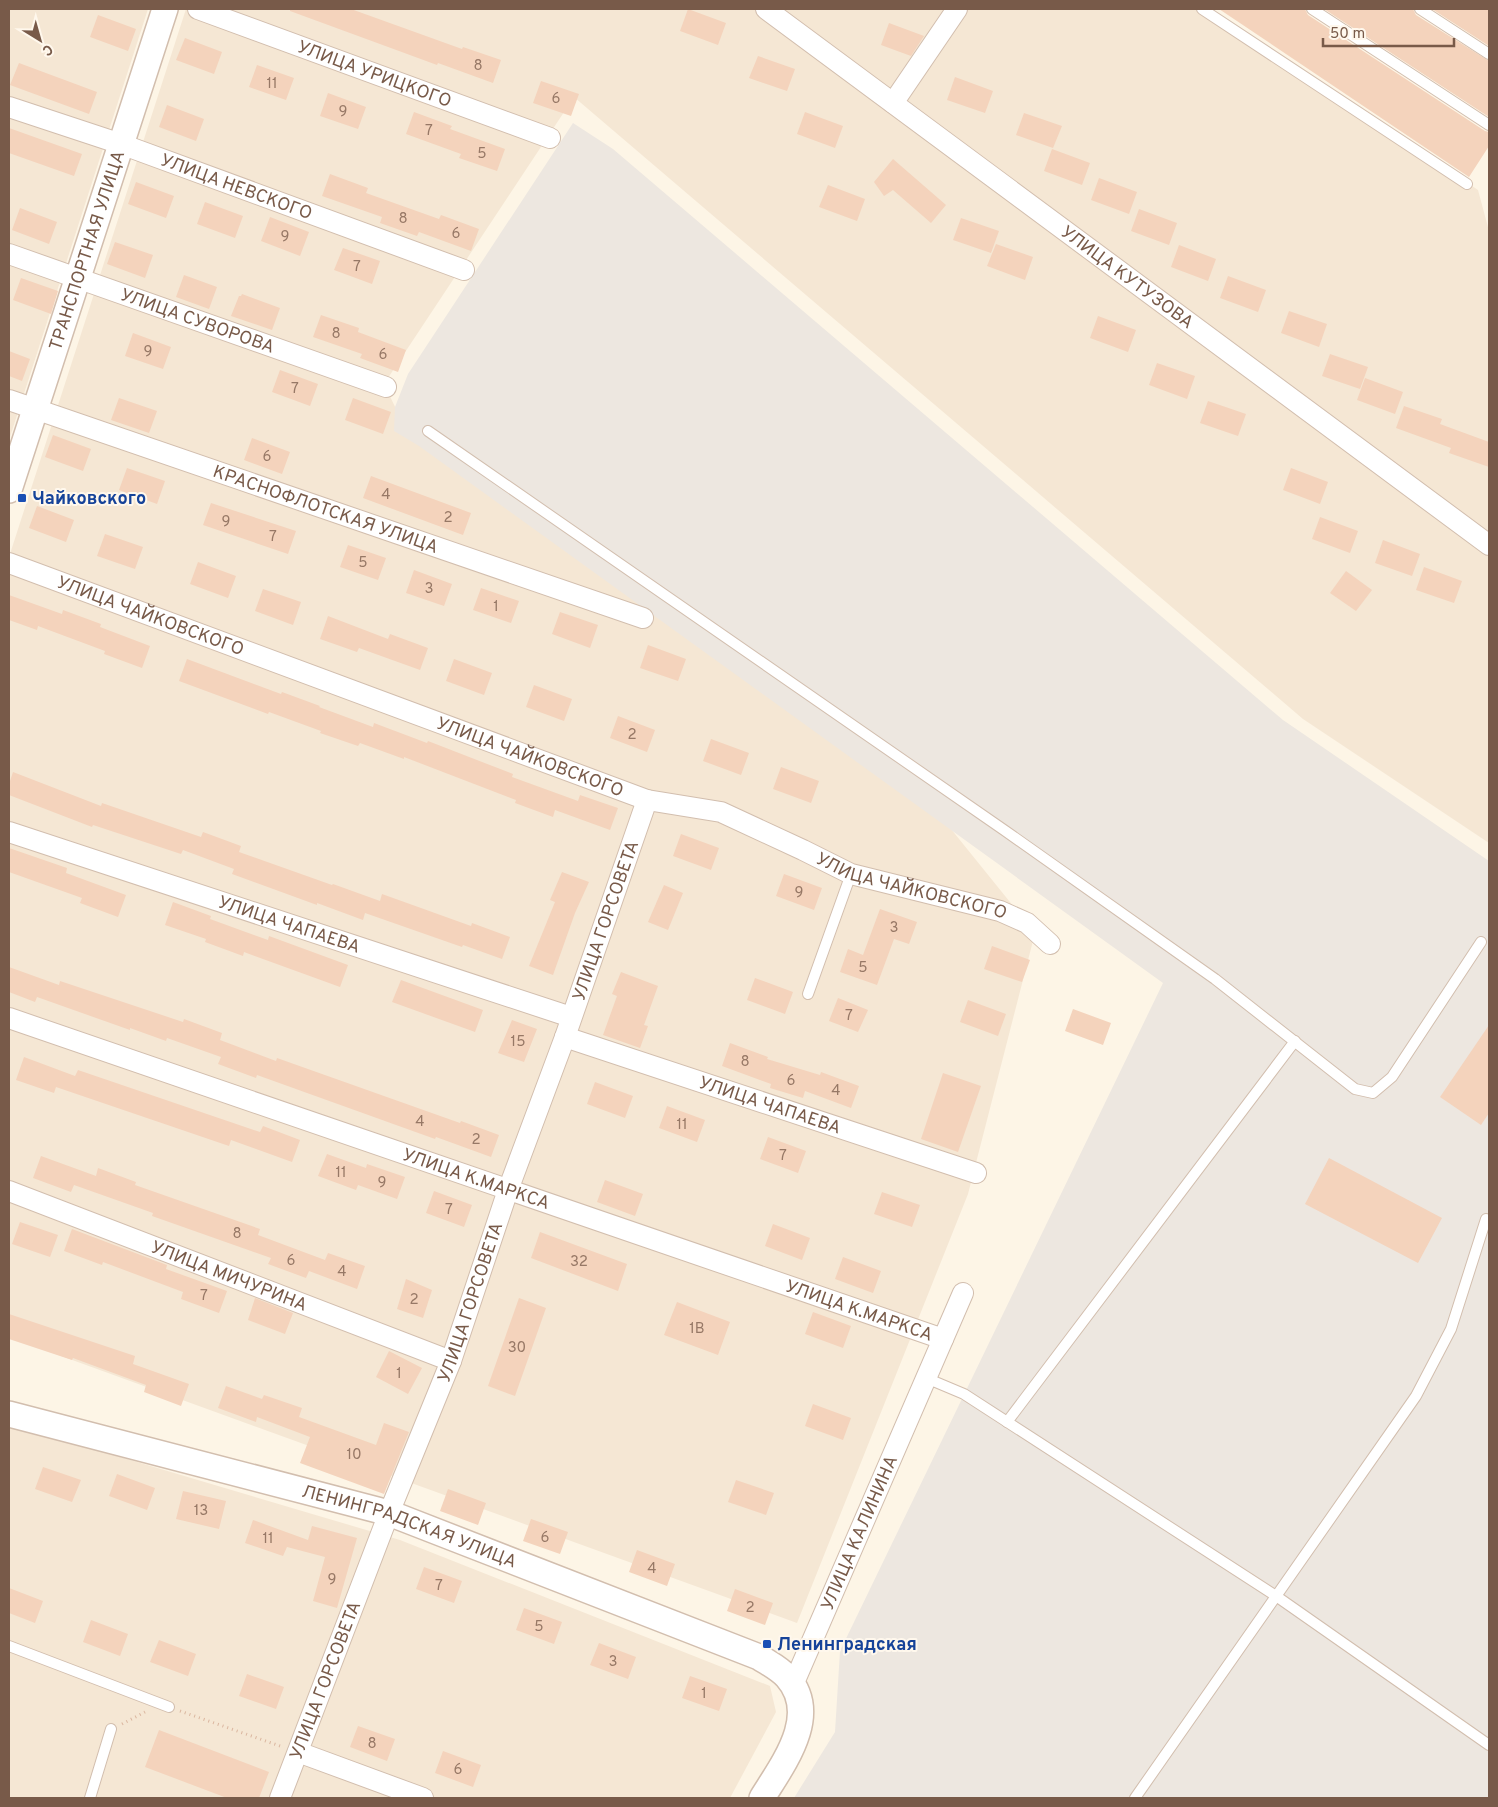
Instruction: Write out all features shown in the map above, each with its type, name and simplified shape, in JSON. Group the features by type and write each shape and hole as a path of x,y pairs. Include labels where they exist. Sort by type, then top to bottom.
{"street":[{"name":"ТРАНСПОРТНАЯ УЛИЦА","path":"9,490 165,9"},
{"name":"УЛИЦА УРИЦКОГО","path":"198,9 550,138"},
{"name":"УЛИЦА КУТУЗОВА","path":"766,9 1489,545"},
{"path":"893,102 957,9"},
{"name":"УЛИЦА НЕВСКОГО","path":"9,107 120,144 464,270"},
{"name":"УЛИЦА СУВОРОВА","path":"9,254 386,387"},
{"name":"КРАСНОФЛОТСКАЯ УЛИЦА","path":"9,400 643,618"},
{"name":"УЛИЦА ЧАЙКОВСКОГО","path":"9,563 646,800 721,812 851,874 1000,911 1027,923 1050,944"},
{"name":"УЛИЦА ГОРСОВЕТА","path":"280,1798 389,1514 451,1361 508,1190 565,1037 646,800"},
{"name":"УЛИЦА ЧАПАЕВА","path":"9,832 571,1017"},
{"name":"УЛИЦА К.МАРКСА","path":"9,1018 943,1339"},
{"name":"УЛИЦА ЧАПАЕВА","path":"565,1037 976,1173"},
{"name":"УЛИЦА МИЧУРИНА","path":"9,1191 451,1361"},
{"name":"УЛИЦА КАЛИНИНА","path":"793,1685 963,1293"},
{"name":"ЛЕНИНГРАДСКАЯ УЛИЦА","path":"9,1414 389,1514 759,1657 779,1669 793,1685"},
{"path":"762,1798 785,1760 797,1735 801,1715 799,1697 793,1685"},
{"path":"298,1752 423,1798"}],"lane":[{"path":"1202,9 1467,184"},
{"path":"1312,9 1489,125"},
{"path":"1420,9 1489,54"},
{"path":"428,431 1004,830 1215,979 1355,1089 1374,1093 1392,1077 1481,942"},
{"path":"808,994 851,874"},
{"path":"1007,1422 1295,1041"},
{"path":"1135,1798 1416,1396 1451,1329 1486,1220"},
{"path":"926,1378 964,1394 1276,1596 1489,1745"},
{"path":"9,1646 169,1707"},
{"path":"90,1798 112,1729"}],"path":[{"path":"112,1729 141,1713 169,1707 298,1752"}],"shaded area":[{"path":"9,9 148,9 9,440"},
{"path":"186,9 1211,9 1478,190 1489,231 1489,843 1303,719 574,97 384,384 399,415 930,803 1035,933 968,1194 797,1623 9,1337 9,557"},
{"path":"573,123 613,149 1283,720 1489,861 1489,1798 794,1798 835,1732 840,1651 1163,983 419,446 394,431 395,407 408,374"},
{"path":"9,1424 400,1540 770,1686 776,1712 730,1798 9,1798"}],"building":[{"path":"290,9 351,9 462,49 463,47 501,60 493,83 438,63 437,65 290,11"},
{"path":"688,9 726,23 718,45 680,31"},
{"path":"1219,9 1305,9 1308,15 1489,132 1489,146 1469,177"},
{"path":"1324,9 1413,9 1416,15 1489,61 1489,117"},
{"path":"1432,9 1489,9 1489,46"},
{"path":"98,15 136,29 128,51 90,37"},
{"path":"889,23 924,36 911,56 881,45"},
{"path":"185,38 222,52 214,74 176,60"},
{"path":"758,56 795,69 787,91 749,78"},
{"path":"19,63 97,92 89,114 10,85"},
{"path":"257,65 294,78 286,100 249,87"},
{"path":"955,77 993,91 985,113 947,100"},
{"path":"541,81 579,94 571,116 533,103"},
{"path":"328,93 366,107 358,129 320,116"},
{"path":"167,105 204,119 196,141 159,127"},
{"path":"414,112 452,126 450,129 505,149 497,171 459,158 461,154 406,134"},
{"path":"805,112 843,126 835,148 797,134"},
{"path":"1024,113 1062,126 1053,148 1016,135"},
{"path":"9,128 82,154 74,176 9,153"},
{"path":"1052,149 1090,163 1082,185 1044,171"},
{"path":"893,159 946,205 931,223 893,190 884,196 874,182"},
{"path":"330,174 368,188 366,193 439,219 441,215 479,229 471,251 419,232 417,236 380,223 382,217 322,196"},
{"path":"1099,178 1137,192 1129,214 1091,200"},
{"path":"136,182 174,196 166,218 128,204"},
{"path":"828,185 865,199 857,221 819,207"},
{"path":"205,202 243,216 235,238 197,224"},
{"path":"20,208 57,222 49,244 12,230"},
{"path":"1139,209 1177,223 1169,245 1131,231"},
{"path":"270,217 309,232 300,256 261,241"},
{"path":"961,218 999,231 991,253 953,240"},
{"path":"115,242 153,255 145,278 107,264"},
{"path":"996,244 1033,257 1025,280 987,266"},
{"path":"1179,245 1216,259 1208,281 1171,267"},
{"path":"343,248 380,261 372,284 334,270"},
{"path":"184,275 217,287 209,309 176,297"},
{"path":"1228,276 1266,290 1258,312 1220,298"},
{"path":"21,278 58,291 51,314 13,300"},
{"path":"242,294 280,308 272,330 231,316 239,296"},
{"path":"1289,311 1327,324 1319,347 1281,333"},
{"path":"321,315 359,328 358,332 406,350 398,372 360,358 362,354 313,337"},
{"path":"1098,316 1136,330 1128,352 1090,338"},
{"path":"133,333 171,347 163,369 125,356"},
{"path":"9,351 30,359 22,381 9,376"},
{"path":"1330,354 1368,367 1360,389 1322,376"},
{"path":"1157,363 1195,376 1187,399 1149,385"},
{"path":"280,370 318,384 310,406 272,392"},
{"path":"1365,378 1403,392 1395,414 1357,400"},
{"path":"119,398 157,411 149,433 111,420"},
{"path":"353,398 391,412 383,434 345,420"},
{"path":"1208,401 1246,414 1238,436 1200,423"},
{"path":"1404,406 1442,419 1440,424 1489,442 1489,467 1449,453 1451,448 1396,428"},
{"path":"53,435 91,449 83,471 45,457"},
{"path":"252,438 290,452 282,474 244,460"},
{"path":"127,468 165,481 157,504 119,490"},
{"path":"1291,468 1328,482 1320,504 1283,490"},
{"path":"371,476 471,513 463,535 363,498"},
{"path":"211,503 296,531 288,554 203,525"},
{"path":"37,506 74,520 66,542 29,528"},
{"path":"1320,517 1358,531 1350,553 1312,539"},
{"path":"105,534 143,547 135,569 97,556"},
{"path":"1383,540 1420,554 1412,576 1375,563"},
{"path":"348,545 386,558 378,580 340,567"},
{"path":"198,562 236,576 228,598 190,584"},
{"path":"1424,567 1462,581 1454,603 1416,590"},
{"path":"414,570 452,584 444,606 406,593"},
{"path":"1346,571 1372,590 1356,611 1330,593"},
{"path":"481,588 519,601 511,623 473,610"},
{"path":"263,589 301,602 293,625 255,611"},
{"path":"9,595 62,614 63,610 101,624 100,627 150,646 142,668 104,654 105,651 38,626 37,630 9,620"},
{"path":"560,612 598,625 590,648 552,634"},
{"path":"328,616 388,639 390,634 428,648 420,670 359,648 357,652 320,639"},
{"path":"648,645 686,659 678,681 640,668"},
{"path":"187,659 281,694 282,692 373,727 374,723 427,743 428,741 513,774 512,777 578,801 580,795 618,808 610,830 555,810 553,817 515,803 516,800 404,757 404,759 360,743 358,746 269,712 268,714 179,681"},
{"path":"454,659 492,673 484,695 446,681"},
{"path":"534,685 572,699 564,721 526,707"},
{"path":"618,716 655,730 647,752 610,738"},
{"path":"711,739 749,753 741,775 703,761"},
{"path":"781,767 819,781 811,803 773,789"},
{"path":"13,772 101,806 102,803 201,837 203,832 241,846 239,852 380,901 382,894 471,926 472,923 510,937 502,959 365,913 363,920 317,903 317,905 232,874 234,869 183,850 181,854 93,825 92,827 9,795 9,784"},
{"path":"681,834 719,848 711,870 673,856"},
{"path":"9,848 67,868 66,873 126,895 118,917 80,903 82,898 9,872"},
{"path":"562,872 589,882 575,913 553,975 529,966 555,902 550,900"},
{"path":"784,874 822,888 814,910 776,896"},
{"path":"664,885 683,893 668,930 648,922"},
{"path":"173,902 211,916 210,919 268,940 269,936 348,965 340,987 244,952 243,956 205,942 206,939 165,925"},
{"path":"880,909 917,922 909,944 894,939 877,985 840,972 848,949 863,955"},
{"path":"992,946 1030,960 1022,982 984,969"},
{"path":"9,967 59,985 60,981 183,1022 184,1019 222,1033 220,1040 276,1061 277,1058 499,1135 491,1157 436,1137 435,1139 257,1075 256,1078 218,1064 221,1057 167,1038 166,1041 37,997 35,1002 9,992"},
{"path":"621,972 658,986 644,1025 648,1026 640,1048 603,1035 617,996 612,994"},
{"path":"755,978 793,992 785,1014 747,1000"},
{"path":"401,980 483,1010 475,1032 392,1002"},
{"path":"838,998 868,1010 858,1032 829,1021"},
{"path":"968,1000 1006,1014 998,1036 960,1022"},
{"path":"1073,1009 1111,1023 1103,1045 1065,1031"},
{"path":"512,1020 537,1029 524,1062 498,1053"},
{"path":"1489,1025 1489,1113 1481,1125 1440,1097"},
{"path":"730,1043 768,1057 767,1059 820,1075 821,1072 859,1086 851,1108 805,1091 803,1098 770,1088 771,1084 722,1066"},
{"path":"24,1057 75,1076 78,1070 260,1132 263,1126 300,1140 292,1162 231,1140 229,1146 56,1087 54,1093 16,1080"},
{"path":"943,1073 981,1086 958,1152 921,1139"},
{"path":"595,1082 633,1096 625,1118 587,1104"},
{"path":"667,1106 705,1120 697,1142 659,1128"},
{"path":"768,1137 806,1151 798,1173 760,1159"},
{"path":"327,1154 366,1168 367,1164 405,1177 397,1199 358,1185 356,1190 318,1176"},
{"path":"41,1156 96,1176 98,1168 136,1182 135,1185 260,1229 258,1235 325,1260 328,1253 365,1266 357,1289 309,1271 306,1278 268,1264 271,1258 152,1216 153,1213 74,1185 71,1192 33,1178"},
{"path":"1329,1158 1442,1218 1418,1263 1305,1204"},
{"path":"605,1180 643,1194 635,1216 597,1202"},
{"path":"434,1191 472,1205 464,1227 426,1213"},
{"path":"882,1192 920,1205 912,1227 874,1214"},
{"path":"20,1222 58,1235 50,1257 12,1244"},
{"path":"773,1224 810,1238 802,1260 765,1246"},
{"path":"72,1229 167,1265 166,1269 227,1291 219,1313 181,1299 183,1292 103,1262 102,1265 64,1251"},
{"path":"540,1232 627,1264 618,1291 531,1258"},
{"path":"843,1257 881,1271 873,1293 835,1279"},
{"path":"406,1279 432,1290 423,1318 397,1309"},
{"path":"255,1298 293,1313 285,1334 248,1320"},
{"path":"519,1298 546,1308 515,1396 488,1386"},
{"path":"677,1302 730,1322 718,1355 664,1335"},
{"path":"813,1312 851,1326 843,1348 805,1334"},
{"path":"9,1314 135,1356 133,1364 189,1384 181,1406 144,1392 146,1385 73,1358 72,1360 9,1339"},
{"path":"389,1351 422,1368 408,1394 376,1377"},
{"path":"226,1386 262,1399 264,1395 302,1408 299,1417 376,1445 384,1423 409,1432 384,1494 300,1463 310,1437 257,1417 256,1422 218,1408"},
{"path":"813,1404 851,1418 843,1440 805,1426"},
{"path":"43,1467 81,1480 72,1502 35,1489"},
{"path":"117,1474 155,1488 147,1510 109,1496"},
{"path":"736,1480 774,1493 766,1515 728,1502"},
{"path":"448,1489 486,1503 478,1525 440,1511"},
{"path":"183,1491 226,1501 219,1529 176,1519"},
{"path":"531,1519 568,1532 560,1554 523,1541"},
{"path":"253,1520 308,1540 312,1526 357,1538 337,1608 313,1601 325,1557 287,1547 283,1556 245,1543"},
{"path":"637,1550 675,1564 667,1586 629,1572"},
{"path":"424,1567 462,1581 454,1603 416,1589"},
{"path":"9,1588 43,1601 35,1623 9,1613"},
{"path":"735,1589 773,1603 765,1625 727,1611"},
{"path":"524,1608 562,1622 554,1644 516,1630"},
{"path":"91,1620 128,1634 120,1656 83,1642"},
{"path":"159,1640 196,1654 188,1676 150,1662"},
{"path":"599,1643 636,1657 628,1679 590,1665"},
{"path":"247,1674 284,1687 276,1709 239,1696"},
{"path":"690,1676 727,1689 719,1711 682,1698"},
{"path":"358,1726 395,1739 387,1761 350,1747"},
{"path":"159,1730 269,1772 259,1798 227,1798 145,1767"},
{"path":"443,1751 481,1765 473,1787 435,1773"}],"place":[{"name":"Чайковского","path":"22,498"},
{"name":"Ленинградская","path":"767,1644"}]}
